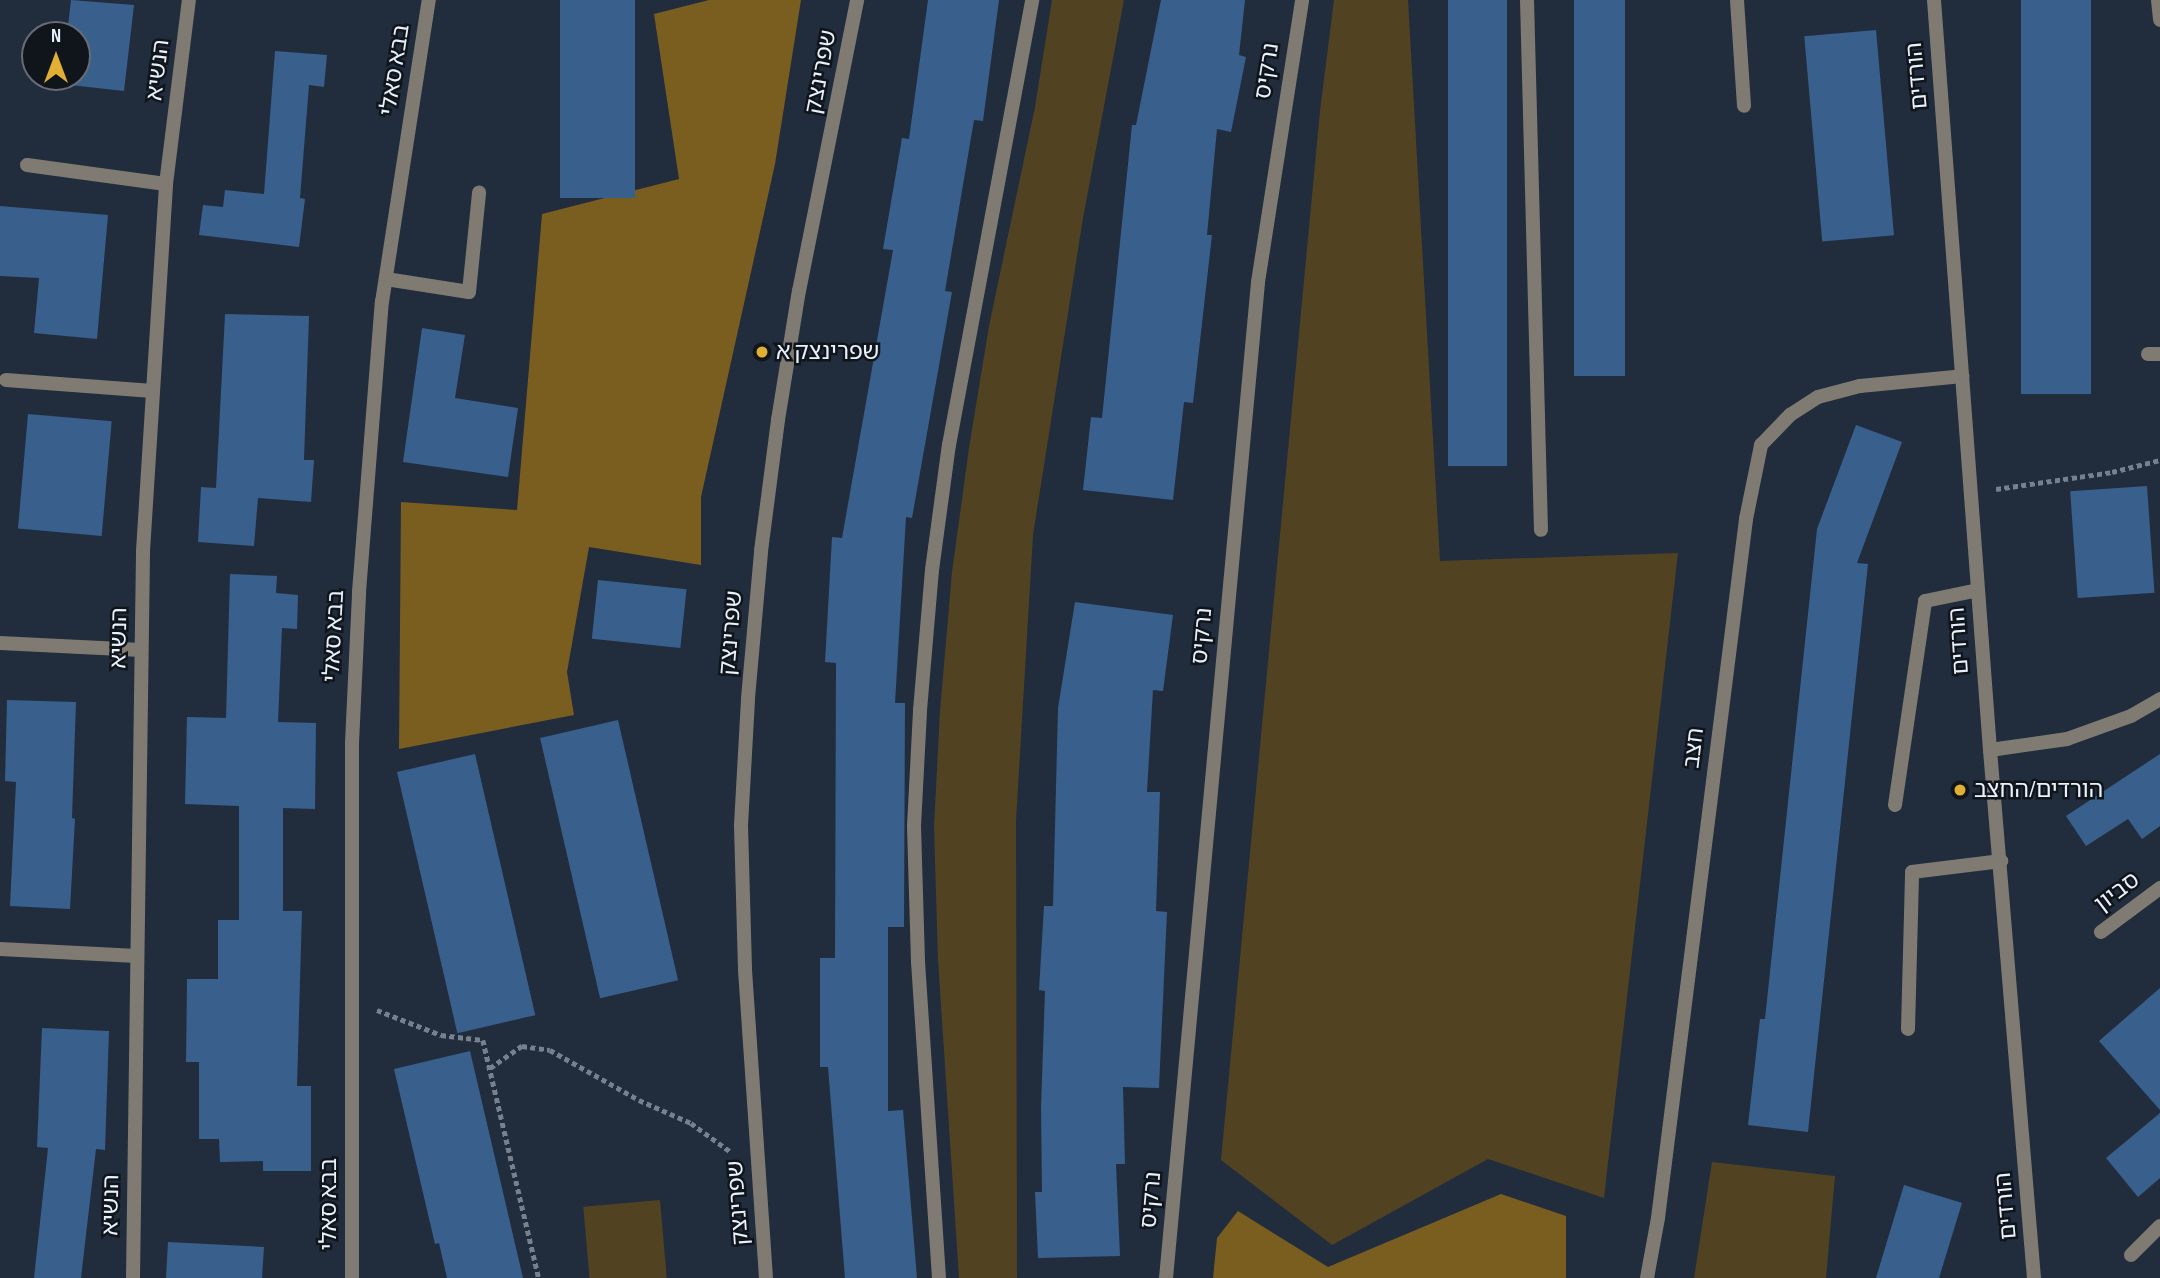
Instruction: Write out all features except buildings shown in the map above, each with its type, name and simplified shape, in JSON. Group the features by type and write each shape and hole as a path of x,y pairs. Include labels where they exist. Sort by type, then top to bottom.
{"street":[{"name":"הנשיא","path":"133,1278 143,551 166,184 189,0"},
{"name":"בבא סאלי","path":"352,1278 352,743 359,592 386,279 429,0"},
{"name":"שפרינצק","path":"766,1278 746,969 741,825 748,698 761,551 778,420 799,291 856,0"},
{"path":"939,1278 918,947 914,826 920,709 932,570 949,445 1032,0"},
{"name":"נרקיס","path":"1166,1278 1258,282 1301,0"},
{"path":"1527,0 1541,530"},
{"path":"1738,0 1744,106"},
{"name":"הורדים","path":"1934,0 1990,750 2034,1278"},
{"path":"2158,0 2160,20"},
{"path":"27,165 166,184"},
{"path":"386,279 469,292 479,193"},
{"name":"חצב","path":"1647,1278 1658,1218 1746,519 1762,445 1790,415 1818,397 1860,386 1963,376"},
{"path":"6,380 153,391"},
{"path":"1895,805 1925,601 1979,590"},
{"path":"0,643 141,650"},
{"path":"1990,750 2067,740 2131,716 2160,699"},
{"path":"1908,1029 1912,872 2001,861"},
{"name":"סביון","path":"2101,932 2160,888"},
{"path":"0,949 137,956"},
{"path":"2131,1255 2160,1226"}],"path":[{"path":"1971,493 2112,472 2160,460"},
{"path":"352,1001 441,1035 483,1040 539,1278"},
{"path":"490,1068 522,1046 550,1050 639,1100 691,1124 759,1171"}],"shaded area":[{"path":"709,0 801,0 775,164 701,497 701,565 589,547 567,672 574,715 399,749 401,502 517,510 542,214 679,179 654,14"},
{"path":"1052,0 1124,0 1083,218 1033,535 1016,821 1017,1278 959,1278 938,960 934,827 940,711 952,572 969,448 989,326 1035,107"},
{"path":"1334,0 1408,0 1440,561 1678,553 1604,1198 1488,1159 1332,1245 1221,1160 1320,111"},
{"path":"1712,1162 1835,1176 1826,1278 1694,1278"},
{"path":"1501,1194 1566,1216 1566,1278 1213,1278 1217,1238 1238,1211 1328,1267"},
{"path":"660,1200 667,1278 590,1278 583,1207"}],"place":[{"name":"שפרינצק א","path":"762,352"},
{"name":"הורדים/החצב","path":"1960,790"}]}
